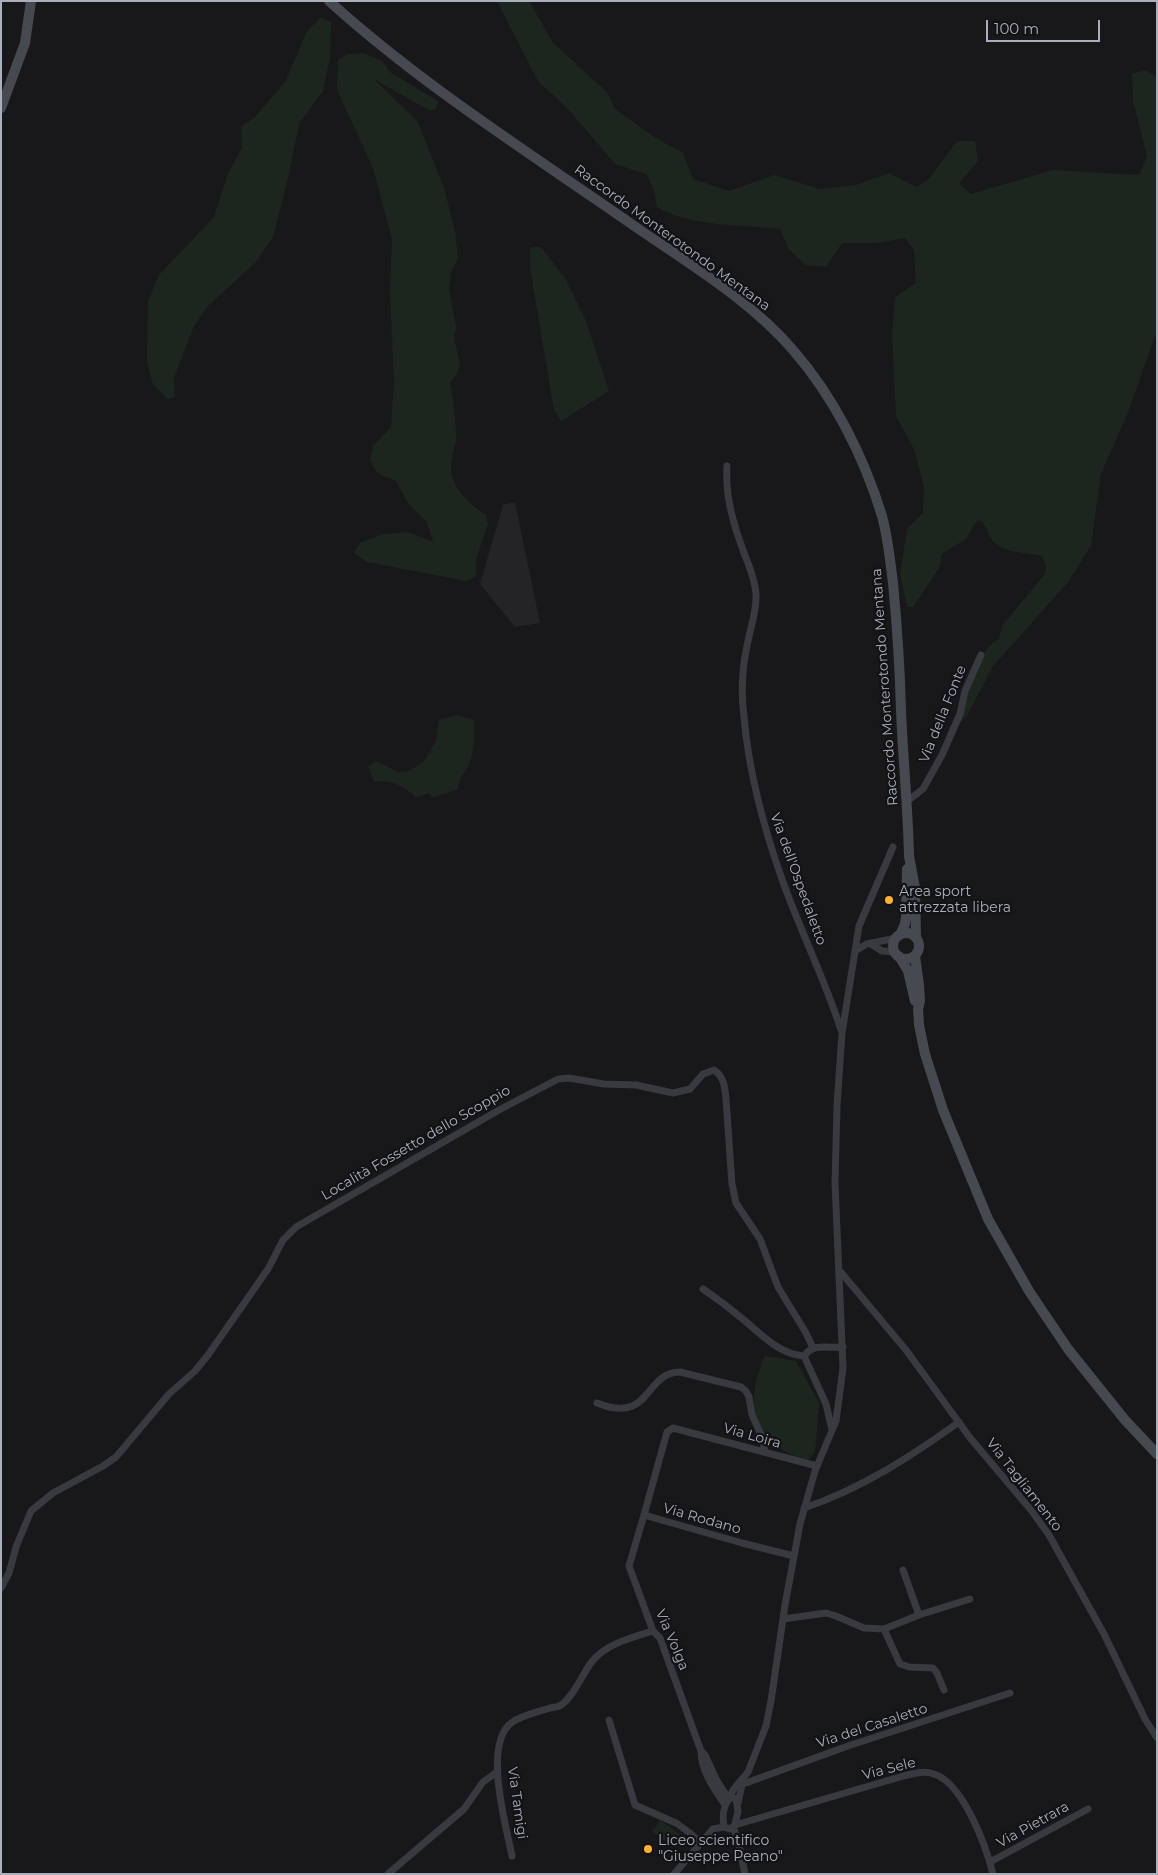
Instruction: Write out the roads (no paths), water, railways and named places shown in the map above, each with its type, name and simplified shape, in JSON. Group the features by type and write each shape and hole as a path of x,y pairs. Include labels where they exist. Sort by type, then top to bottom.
{"main road":[{"path":"1,108 25,43 31,1"},
{"name":"Raccordo Monterotondo Mentana","path":"329,1 378,44 431,84 687,262 747,306 782,338 816,380 841,419 872,485 887,537 898,632 909,856 914,888 916,937"},
{"path":"909,856 905,924 893,945 908,971 918,1009 925,1054 943,1110 988,1219 1029,1291 1068,1350 1125,1420 1157,1454"},
{"path":"898,936 907,933 916,937 919,949 915,956 920,1000 918,1009"},
{"path":"897,954 907,958 915,956"}],"street":[{"name":"Via dell'Ospedaletto","path":"726,466 726,484 734,524 753,579 756,594 743,678 744,716 749,757 762,817 784,883 842,1033"},
{"name":"Via della Fonte","path":"906,802 923,789 942,755 960,714 965,690 981,655"},
{"path":"745,1874 734,1826 738,1802 743,1782 759,1748 768,1718 783,1619 804,1508 817,1466 836,1420 842,1384 843,1347 835,1184 837,1105 842,1033 861,921 893,847"},
{"path":"855,951 863,946 898,936"},
{"path":"871,944 882,951 897,954"},
{"name":"Località Fossetto dello Scoppio","path":"1,1588 9,1573 25,1522 34,1508 67,1484 109,1463 129,1443 164,1400 208,1355 268,1269 283,1240 291,1231 323,1210 498,1110 561,1078 573,1078 604,1084 636,1085 673,1093 686,1091 693,1087 706,1072 714,1070 719,1074 724,1086 726,1099 732,1184 736,1203 760,1239 778,1287 813,1348"},
{"name":"Via Tagliamento","path":"839,1270 906,1350 959,1422 1032,1510 1049,1535 1104,1634 1145,1719 1157,1738"},
{"path":"704,1289 777,1347 787,1353 804,1356"},
{"path":"804,1356 813,1348 843,1347"},
{"path":"804,1356 826,1404 832,1430"},
{"path":"597,1403 608,1408 627,1409 646,1397 660,1380 669,1373 674,1372 741,1388 749,1396 752,1415 762,1437 765,1452"},
{"path":"804,1508 861,1485 911,1455 959,1422"},
{"name":"Via Rodano","path":"680,1429 674,1428 667,1432 644,1515 794,1556"},
{"name":"Via Loira","path":"680,1429 817,1466"},
{"name":"Via Volga","path":"644,1515 629,1566 653,1630 660,1638 701,1751 705,1755 728,1800"},
{"path":"903,1570 919,1614"},
{"path":"783,1619 826,1613 864,1628 884,1629 919,1614 970,1599"},
{"path":"884,1629 900,1664 909,1667 933,1668 944,1690"},
{"name":"Via Tamigi","path":"512,1856 497,1772 500,1742 504,1731 508,1726 524,1717 561,1706 576,1687 590,1663 599,1654 613,1646 653,1630"},
{"name":"Via del Casaletto","path":"716,1779 723,1785 730,1787 1010,1693"},
{"path":"609,1720 635,1805 676,1823 700,1842"},
{"path":"701,1751 711,1783 728,1800"},
{"path":"390,1873 464,1809 483,1782 497,1772"},
{"name":"Via Sele","path":"724,1827 728,1828 900,1777 931,1773 949,1782 960,1795 990,1862 993,1874"},
{"path":"674,1874 713,1829 724,1827 722,1815 728,1800 733,1790 743,1782"},
{"path":"728,1800 736,1799 738,1802"},
{"name":"Via Pietrara","path":"990,1862 1088,1809"}],"place":[{"name":"Area sport attrezzata libera","path":"889,900"},
{"name":"Liceo scientifico \"Giuseppe Peano\"","path":"648,1849"}]}
